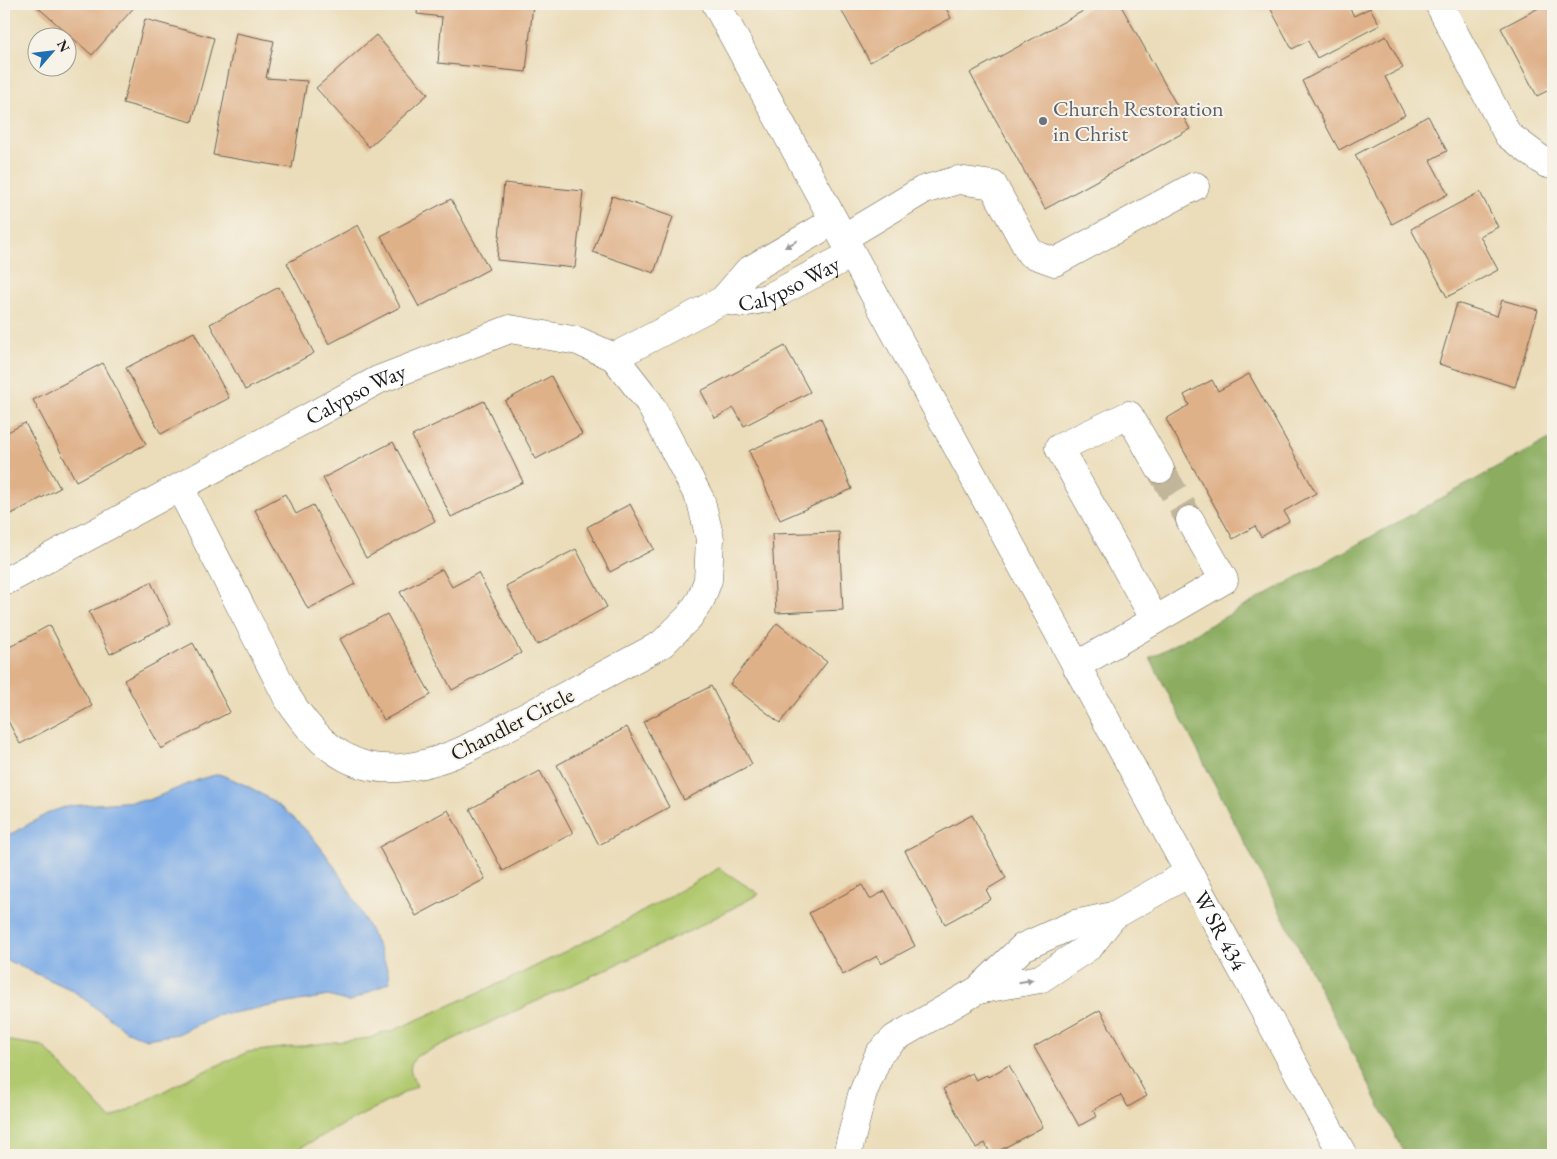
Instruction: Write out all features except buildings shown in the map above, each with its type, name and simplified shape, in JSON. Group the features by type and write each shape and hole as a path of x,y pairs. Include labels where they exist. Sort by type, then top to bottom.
{"street":[{"name":"W SR 434","path":"716,4 1343,1155"},
{"path":"1439,4 1508,135 1547,164 1553,163"},
{"path":"843,238 923,190 958,180 993,185 1030,253 1055,262 1195,186"},
{"name":"Calypso Way","path":"4,582 378,380 510,329 578,341 614,357 722,300 748,271 843,238"},
{"name":"Calypso Way","path":"722,300 742,304 768,298 843,238"},
{"name":"Chandler Circle","path":"180,488 287,697 304,724 321,741 360,764 394,770 437,762 464,750 662,644 677,631 701,599 708,580 710,560 708,531 701,501 650,402 614,357"},
{"path":"1156,620 1059,448 1129,414 1160,469"},
{"path":"1076,666 1224,580 1190,520"},
{"path":"847,1155 862,1095 879,1054 895,1038 978,990 1023,947 1075,924 1113,916 1189,873"}],"green space":[{"path":"1553,437 1553,1155 1405,1155 1150,658"},
{"path":"719,868 759,894 692,930 417,1056 411,1067 411,1074 417,1086 286,1155 4,1155 4,1040 43,1046 111,1119 191,1077 248,1052 370,1038 383,1032 390,1032 520,974 626,921"}],"water":[{"path":"219,774 246,785 269,799 308,832 339,873 366,922 383,958 390,982 349,1002 328,996 215,1016 178,1034 146,1039 125,1030 72,990 4,959 4,838 50,812 68,806 149,800 200,779"}],"tunnel":[{"path":"1160,469 1190,520"}],"place":[{"name":"Church Restoration in Christ","path":"1043,121"}]}
